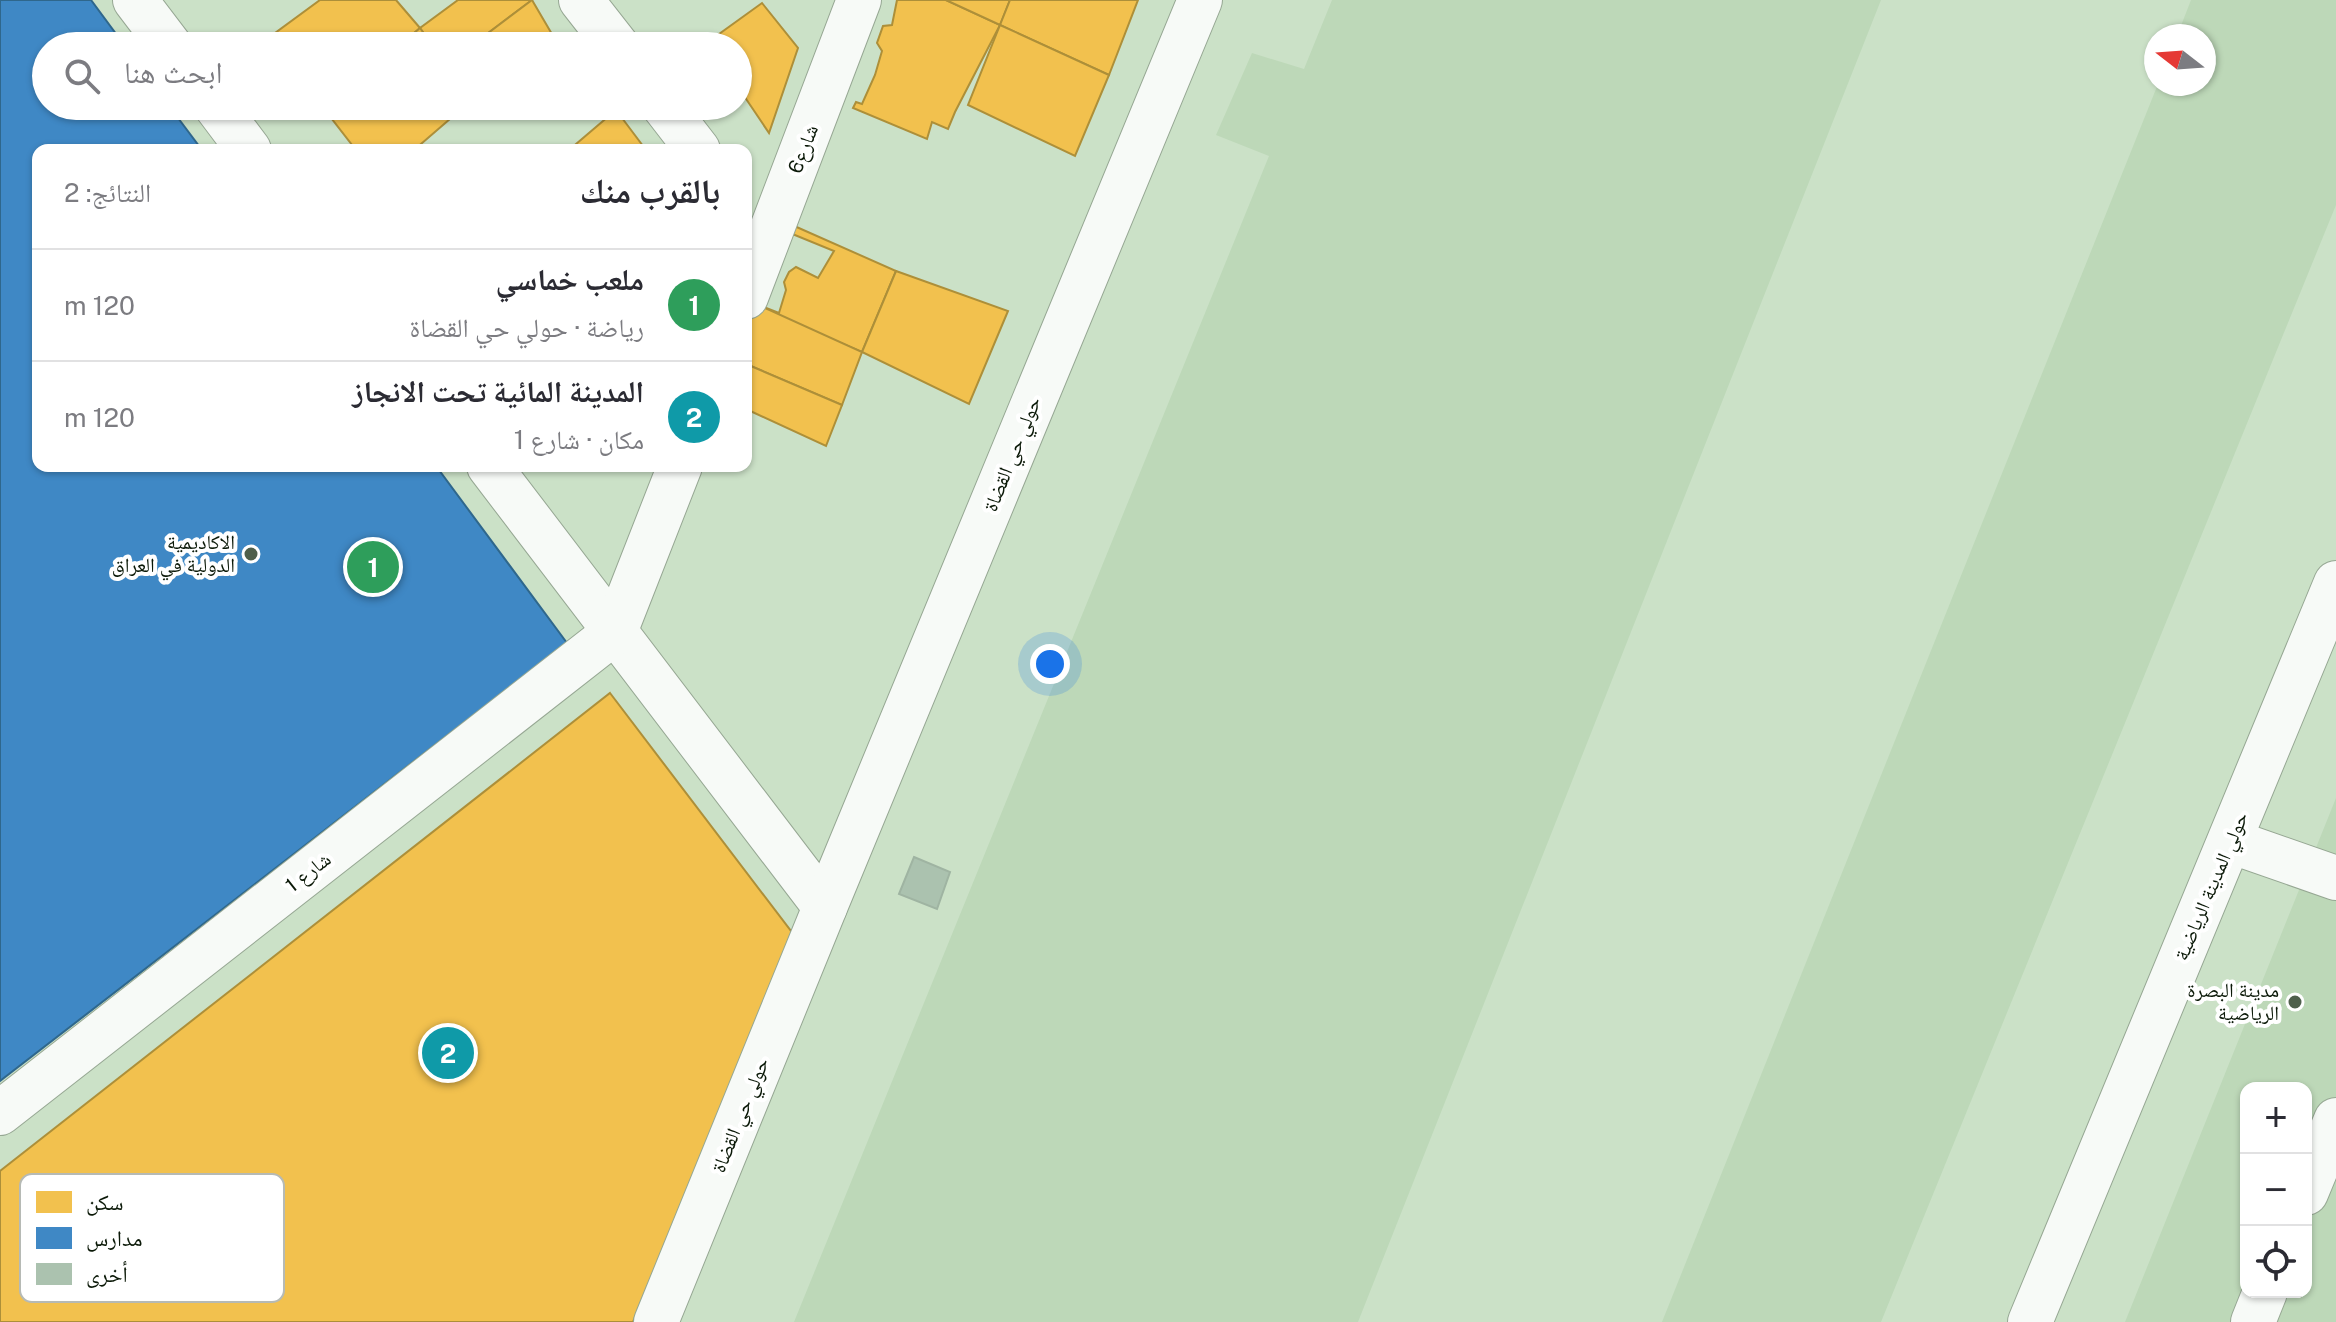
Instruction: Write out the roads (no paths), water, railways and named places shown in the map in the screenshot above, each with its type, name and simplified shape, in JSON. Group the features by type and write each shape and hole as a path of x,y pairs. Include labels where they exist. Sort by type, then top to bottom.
{"street":[{"path":"135,0 159,32"},
{"path":"581,0 606,32"},
{"name":"شارع6","path":"752,258 757,226 859,0"},
{"name":"حولي حي القضاة","path":"656,1322 1200,0"},
{"path":"226,120 244,144"},
{"path":"675,120 693,144"},
{"path":"494,472 825,907"},
{"path":"615,632 678,472"},
{"name":"حولي المدينة الرياضية","path":"2030,1322 2336,583"},
{"name":"شارع 1","path":"0,1113 615,632"},
{"path":"2230,841 2336,878"},
{"path":"2312,1178 2336,1120"},
{"path":"2253,1322 2263,1298"}],"place":[{"name":"الاكاديمية الدولية في العراق","path":"251,554"},
{"name":"ملعب خماسي","path":"373,567"},
{"name":"مدينة البصرة الرياضية","path":"2295,1002"},
{"name":"المدينة المائية تحت الانجاز","path":"448,1053"}]}
